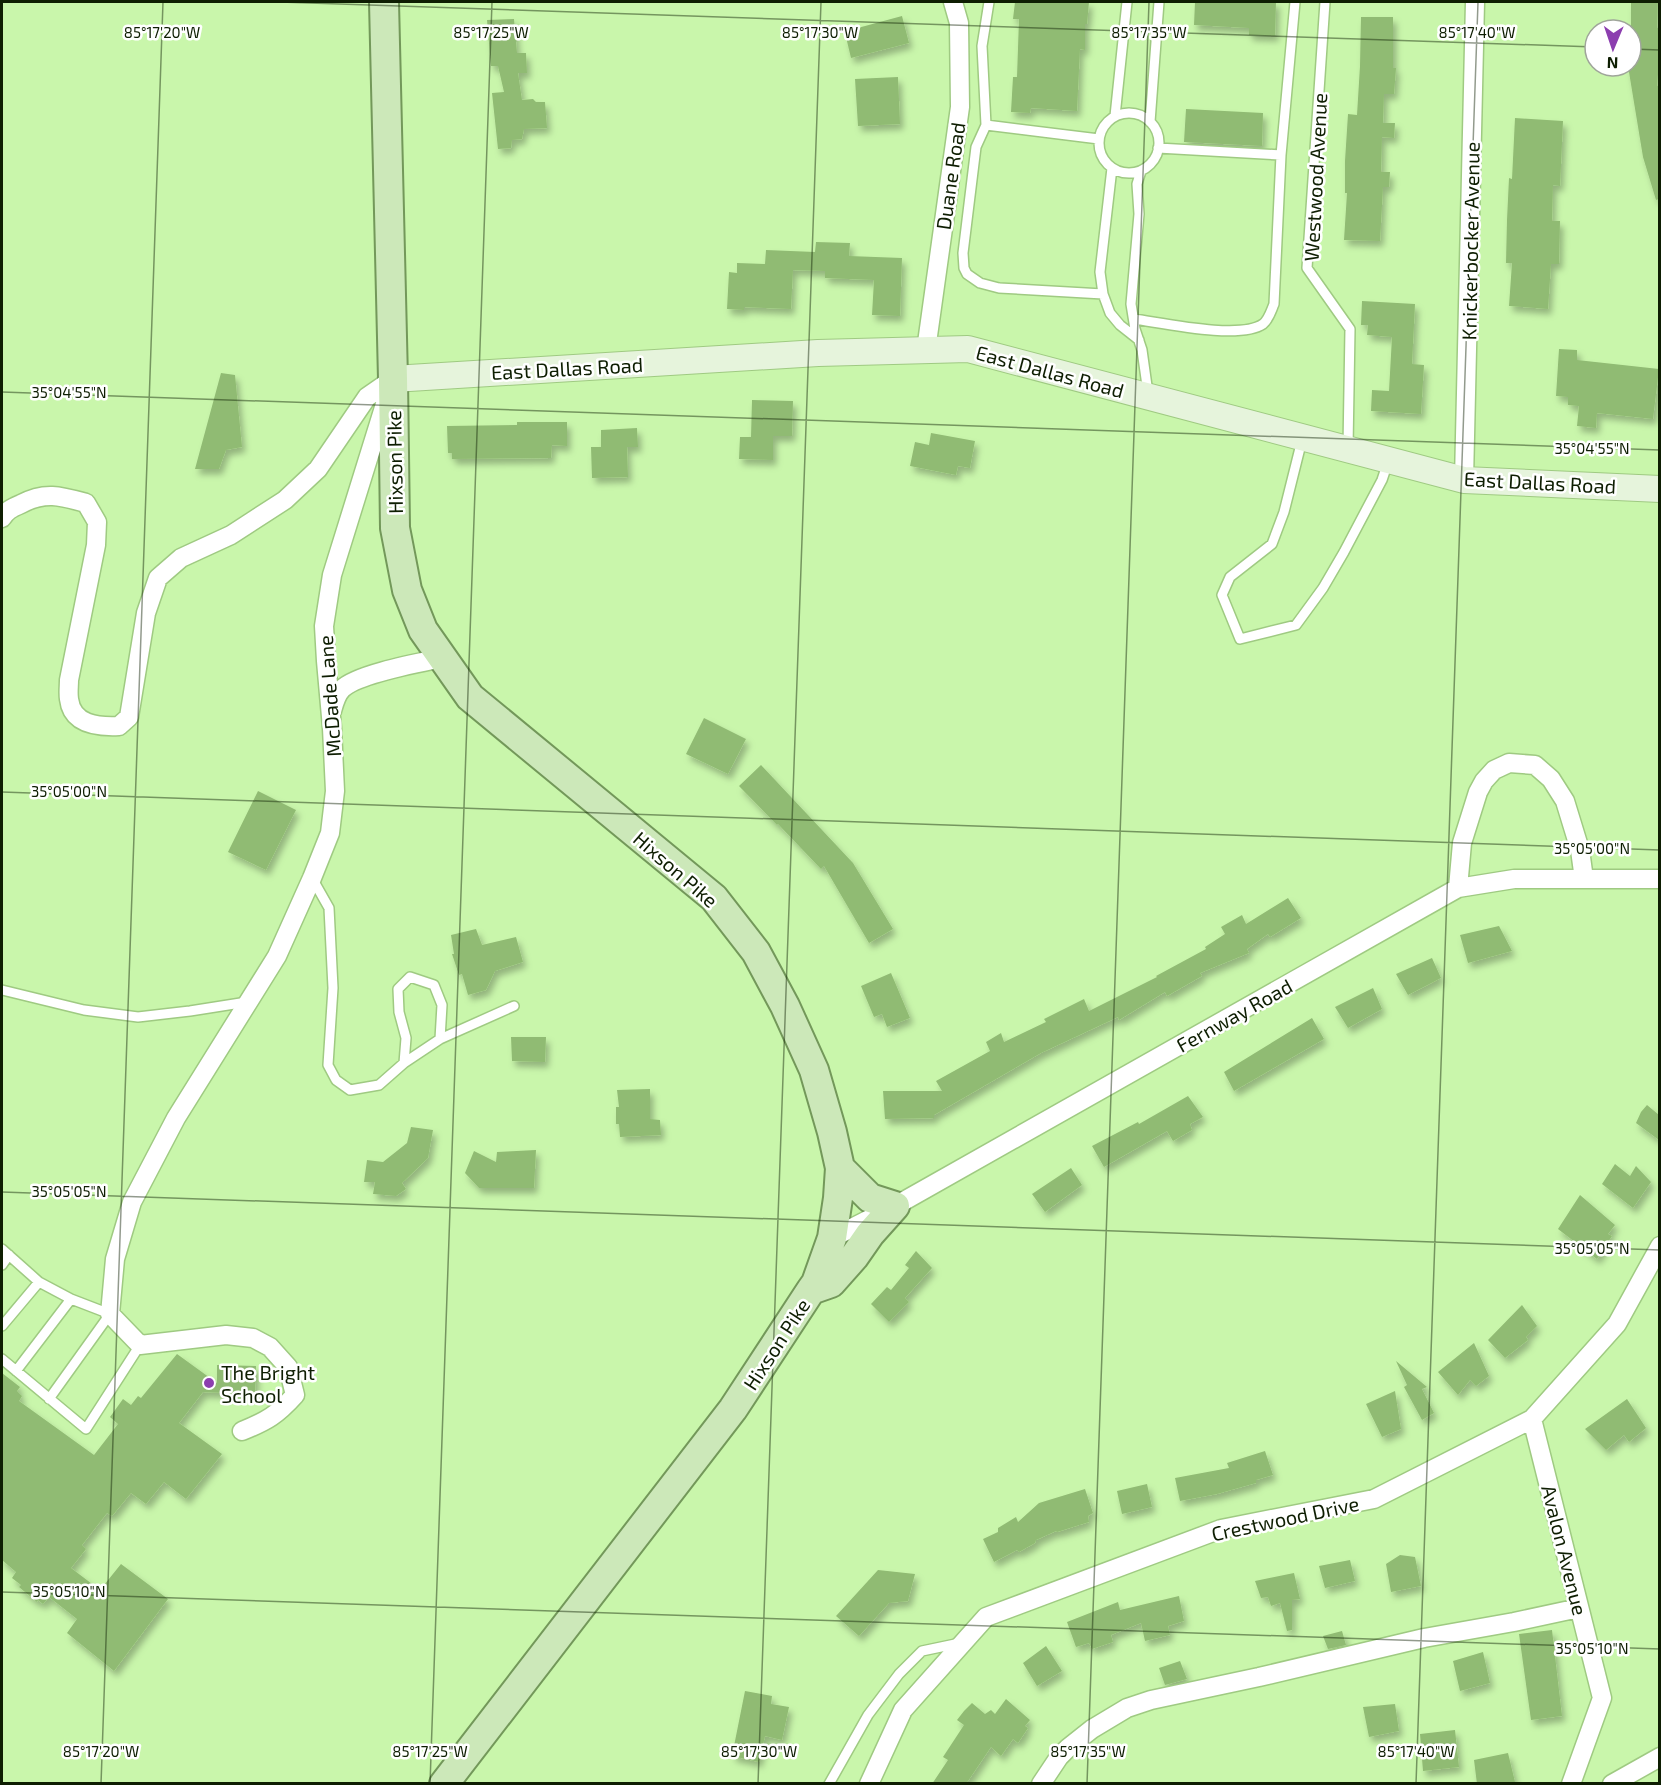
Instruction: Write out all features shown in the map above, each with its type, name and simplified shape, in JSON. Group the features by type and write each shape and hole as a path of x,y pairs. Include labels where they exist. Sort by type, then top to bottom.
{"main road":[{"name":"Hixson Pike","path":"384,2 395,528 407,590 423,630 470,697 714,898 756,952 785,1006 814,1070 840,1168 832,1238 816,1283 733,1408 444,1784"},
{"path":"811,1290 831,1283 895,1206 870,1198 840,1168"}],"street":[{"name":"Duane Road","path":"926,350 960,107 958,23 953,2"},
{"name":"Knickerbocker Avenue","path":"1464,480 1475,2"},
{"name":"East Dallas Road","path":"393,379 818,353 968,349 1464,480 1659,489"},
{"path":"2,518 8,510 36,496 63,496 86,503 97,522 96,545 69,680 69,702 78,718 93,726 119,726 129,717 146,614 158,578 181,558 231,535 285,500 318,469 367,397 393,379"},
{"name":"McDade Lane","path":"110,1314 115,1259 132,1202 176,1118 277,956 330,833 334,791 324,626 332,575 393,379"},
{"path":"331,714 339,691 351,682 404,666 442,658"},
{"path":"1458,888 1462,843 1478,792 1494,770 1509,763 1535,765 1551,779 1565,801 1580,850 1584,879"},
{"name":"Fernway Road","path":"832,1238 895,1206 1458,888 1514,879 1659,879"},
{"name":"Crestwood Drive","path":"869,1784 903,1710 986,1617 1221,1529 1374,1499 1532,1419 1617,1324 1659,1246"},
{"path":"110,1314 140,1345 226,1335 253,1338 270,1347 288,1367 294,1395 280,1411 264,1422 242,1431"},
{"name":"Avalon Avenue","path":"1532,1419 1602,1698 1571,1784"},
{"path":"1041,1784 1059,1757 1092,1729 1127,1708 1151,1700 1424,1638 1579,1608"},
{"path":"1612,1784 1659,1757"}],"lane":[{"path":"989,2 982,46 986,125 976,147 963,253 964,268 967,274 980,283 999,288 1103,294"},
{"path":"1115,116 1127,2"},
{"path":"1150,122 1159,2"},
{"path":"1134,319 1229,332 1249,330 1269,318 1274,304 1281,155 1295,2"},
{"name":"Westwood Avenue","path":"1325,2 1307,268 1350,329 1348,449"},
{"path":"1128,113 1140,115 1156,130 1159,139 1158,148 1153,161 1141,171 1121,172 1112,168 1104,160 1099,139 1107,122 1115,116 1128,113"},
{"path":"986,125 1099,139"},
{"path":"1158,148 1281,155"},
{"path":"1112,168 1100,272 1103,294 1110,313 1120,325 1139,340"},
{"path":"1141,171 1137,184 1139,214 1131,304 1142,350 1148,396"},
{"path":"1303,437 1284,512 1272,544 1230,577 1222,595 1240,639 1296,625 1323,588 1344,552 1382,480 1389,460"},
{"path":"312,878 329,908 333,988 328,1065 336,1080 350,1090 379,1085 404,1063 440,1039 514,1006"},
{"path":"404,1063 406,1038 399,1012 398,989 410,977 434,985 442,1005 440,1039"},
{"path":"2,990 84,1010 138,1017 247,1002"},
{"path":"2,1265 5,1252 39,1282 71,1299 110,1314 49,1399"},
{"path":"2,1326 39,1282"},
{"path":"16,1371 71,1299"},
{"path":"2,1359 86,1429 140,1345"},
{"path":"829,1784 868,1715 898,1674 922,1651 964,1642"}],"building":[{"path":"1015,2 1089,2 1087,24 1085,24 1085,50 1080,49 1077,111 1031,108 1030,113 1011,112 1013,77 1017,77 1019,19 1013,19"},
{"path":"1195,2 1276,2 1275,36 1249,35 1249,28 1194,25"},
{"path":"1631,2 1658,2 1659,199 1656,200 1643,157 1630,78 1643,78 1643,18 1631,18"},
{"path":"902,16 909,43 851,58 846,37 855,34 854,29"},
{"path":"1361,17 1393,17 1393,68 1396,68 1394,94 1384,94 1383,123 1395,123 1394,138 1382,137 1381,172 1390,172 1389,187 1383,187 1380,241 1344,240 1348,114 1357,115"},
{"path":"514,19 517,53 526,53 527,73 518,73 522,100 533,99 536,102 545,102 547,128 524,129 522,139 512,140 511,148 498,149 492,93 504,92 498,66 491,66 487,20"},
{"path":"898,77 900,124 858,126 855,79"},
{"path":"1186,109 1263,113 1262,146 1184,142"},
{"path":"1515,118 1563,121 1560,186 1553,185 1552,221 1560,221 1559,264 1551,264 1548,309 1509,306 1512,263 1506,263 1507,220"},
{"path":"816,242 850,243 849,256 902,258 900,316 872,315 874,280 825,278 825,271 793,270 791,309 744,307 744,310 727,309 729,272 737,273 737,263 765,264 766,250 815,252"},
{"path":"1362,301 1415,304 1412,364 1424,365 1421,414 1371,411 1372,390 1389,391 1392,337 1367,335 1368,325 1361,325"},
{"path":"1559,349 1577,350 1577,360 1659,369 1653,419 1597,413 1596,428 1577,426 1579,406 1568,405 1568,397 1556,396"},
{"path":"221,373 235,375 242,447 226,450 219,469 195,469"},
{"path":"752,400 793,401 792,436 773,436 773,460 739,459 740,437 751,437"},
{"path":"517,422 567,422 567,446 552,445 551,458 452,459 452,453 448,453 447,426 517,425"},
{"path":"637,428 638,447 627,447 628,477 592,478 591,447 601,447 601,430"},
{"path":"931,433 975,441 970,468 958,466 956,475 910,466 915,442 929,445"},
{"path":"704,718 746,739 728,774 686,754"},
{"path":"761,765 853,863 893,929 869,943 824,866 821,869 739,786"},
{"path":"258,791 296,810 266,870 228,852"},
{"path":"1288,898 1301,918 1270,937 1268,934 1247,949 1249,953 1200,973 1202,976 1167,996 1165,992 1119,1020 1118,1017 1041,1053 934,1115 934,1118 885,1119 883,1091 942,1091 936,1081 990,1051 986,1042 1001,1033 1004,1042 1046,1022 1044,1019 1084,999 1089,1011 1206,949 1205,947 1225,934 1221,927 1242,915 1246,924"},
{"path":"1499,926 1512,951 1468,963 1460,935"},
{"path":"476,929 482,945 516,937 523,962 495,971 486,990 468,995 462,974 459,975 452,954 454,954 451,935"},
{"path":"1432,958 1441,978 1408,995 1396,974"},
{"path":"891,973 910,1018 887,1027 882,1014 874,1017 861,986"},
{"path":"1373,988 1382,1009 1348,1028 1335,1007"},
{"path":"1312,1018 1324,1039 1234,1091 1224,1072"},
{"path":"511,1037 546,1037 545,1062 512,1061"},
{"path":"650,1089 650,1119 660,1120 661,1135 620,1137 619,1124 616,1124 616,1107 619,1107 617,1090"},
{"path":"1188,1096 1203,1117 1190,1124 1192,1130 1173,1141 1167,1131 1104,1167 1092,1146 1138,1122 1139,1124"},
{"path":"1647,1105 1659,1115 1659,1140 1636,1123"},
{"path":"411,1127 433,1130 428,1158 402,1183 406,1189 396,1196 373,1194 375,1182 364,1182 367,1160 383,1162 407,1143"},
{"path":"536,1150 534,1188 479,1188 465,1173 474,1151 496,1162 497,1152"},
{"path":"1615,1164 1630,1176 1636,1166 1651,1182 1633,1208 1602,1184"},
{"path":"1071,1168 1082,1185 1045,1212 1032,1194"},
{"path":"1580,1195 1615,1225 1608,1234 1612,1236 1597,1259 1558,1229"},
{"path":"916,1251 932,1268 905,1298 909,1302 889,1322 871,1304 887,1287 891,1290 909,1268 905,1265"},
{"path":"1522,1305 1537,1326 1526,1337 1528,1340 1505,1358 1488,1340"},
{"path":"1474,1343 1489,1376 1476,1386 1470,1380 1458,1395 1438,1372"},
{"path":"177,1354 217,1383 217,1365 256,1366 255,1394 203,1392 179,1423 222,1454 186,1499 164,1482 146,1504 131,1493 112,1516 107,1513 82,1545 86,1549 71,1568 100,1590 121,1564 168,1599 114,1671 67,1633 77,1619 49,1597 43,1604 38,1600 37,1602 19,1587 21,1585 12,1578 16,1572 2,1560 2,1373 20,1387 17,1391 22,1396 19,1401 94,1455 118,1424 110,1417 123,1399 131,1405 138,1396 141,1398"},
{"path":"1396,1361 1427,1387 1422,1389 1434,1413 1422,1420 1404,1387 1407,1385"},
{"path":"1395,1391 1401,1429 1382,1437 1366,1404"},
{"path":"1627,1399 1646,1428 1629,1442 1624,1435 1606,1450 1585,1429"},
{"path":"1265,1451 1273,1475 1256,1480 1256,1483 1217,1494 1180,1501 1175,1478 1229,1468 1227,1463"},
{"path":"1147,1484 1152,1507 1122,1514 1117,1491"},
{"path":"1085,1489 1093,1513 1088,1516 1089,1522 1056,1531 1036,1540 1035,1543 1019,1552 1017,1550 994,1562 983,1539 998,1532 998,1528 1016,1517 1018,1522 1039,1503"},
{"path":"1400,1555 1415,1557 1421,1586 1391,1592 1386,1564"},
{"path":"1350,1560 1355,1581 1325,1588 1319,1566"},
{"path":"878,1570 915,1574 908,1601 889,1603 859,1636 836,1616"},
{"path":"1294,1573 1300,1599 1292,1600 1292,1630 1287,1631 1280,1603 1271,1606 1268,1597 1261,1598 1255,1581"},
{"path":"1179,1596 1184,1621 1168,1626 1170,1635 1145,1641 1141,1623 1111,1635 1113,1642 1092,1649 1089,1643 1076,1647 1067,1622 1118,1602 1120,1610"},
{"path":"1552,1630 1562,1716 1531,1720 1519,1634"},
{"path":"1342,1631 1346,1645 1328,1649 1323,1636"},
{"path":"1046,1646 1062,1671 1037,1686 1023,1663"},
{"path":"1483,1652 1490,1683 1460,1691 1453,1661"},
{"path":"1180,1661 1187,1679 1165,1685 1159,1668"},
{"path":"745,1691 772,1696 771,1704 789,1707 782,1740 765,1736 759,1762 732,1756"},
{"path":"1006,1699 1030,1720 1025,1726 1028,1728 1018,1743 1013,1739 1001,1756 991,1747 966,1784 932,1784 948,1760 943,1757 964,1725 957,1720 964,1711 972,1703 985,1714 991,1710 995,1714"},
{"path":"1395,1704 1399,1731 1369,1737 1363,1707"},
{"path":"1455,1730 1459,1767 1423,1771 1420,1734"},
{"path":"1508,1753 1515,1782 1477,1784 1474,1760"}],"place":[{"name":"The Bright School","path":"209,1383"}]}
